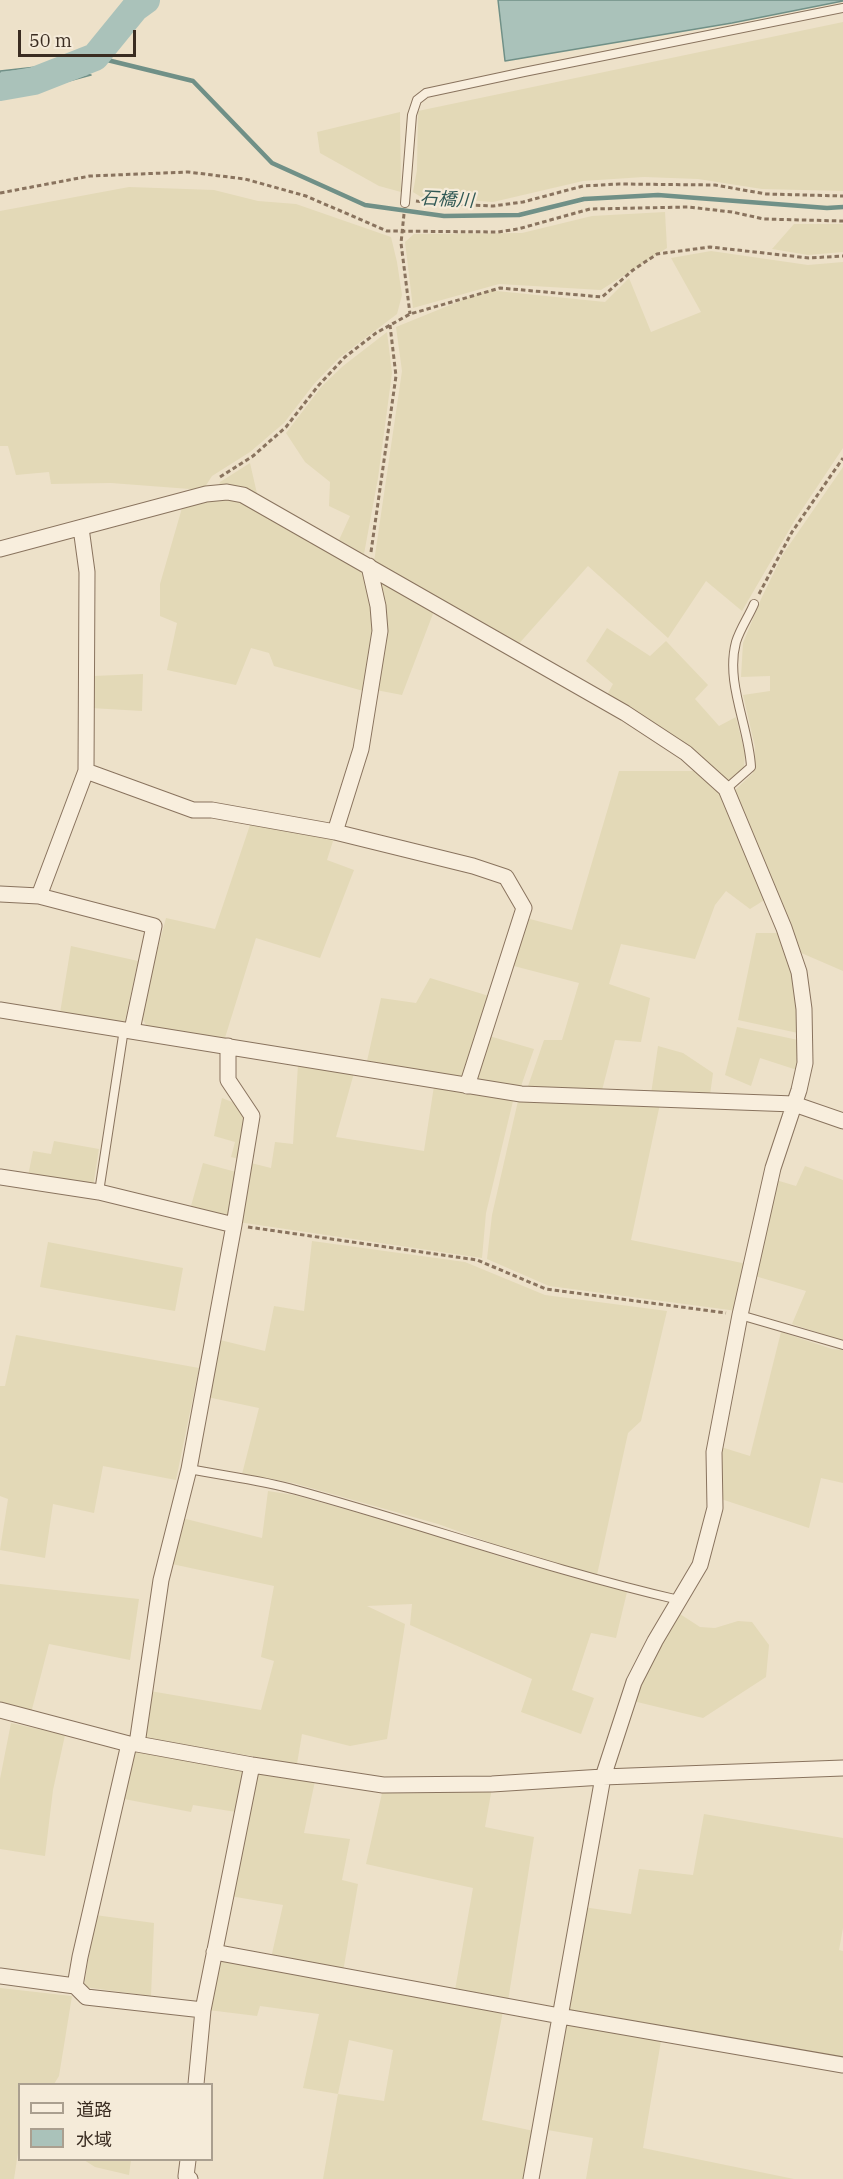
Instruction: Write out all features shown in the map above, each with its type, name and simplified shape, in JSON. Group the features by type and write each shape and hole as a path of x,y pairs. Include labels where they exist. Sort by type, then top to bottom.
{"street":[{"path":"0,549 206,494 227,492 243,495 625,713 686,753 726,789 784,928 799,972 804,1009 805,1063 799,1090 773,1168 740,1315 714,1452 715,1508 700,1565 655,1641 634,1682 603,1777 531,2179"},
{"path":"39,896 86,771 87,572 81,528"},
{"path":"335,832 361,749 380,631 378,606 369,566"},
{"path":"86,771 193,810 213,810 335,832 473,866 506,877 524,908 466,1086"},
{"path":"0,894 39,896 154,926 128,1030"},
{"path":"0,1010 520,1094 794,1104 843,1121"},
{"path":"75,1986 82,1946 133,1744 161,1580 189,1469 252,1116 228,1080 228,1046"},
{"path":"0,1177 99,1192 234,1225"},
{"path":"0,1710 133,1744 383,1785 492,1784 603,1777 843,1768"},
{"path":"196,2083 203,2010 252,1765"},
{"path":"214,1952 560,2016 843,2065"},
{"path":"0,1977 75,1986 86,1997 203,2010"},
{"path":"188,2161 186,2176 190,2179"}],"lane":[{"path":"405,201 412,115 417,100 426,93 843,8"},
{"path":"726,789 751,767 750,751 733,667 736,641 754,604"},
{"path":"99,1192 128,1030"},
{"path":"740,1315 843,1345"},
{"path":"189,1469 293,1489 441,1532 509,1555 626,1588 680,1600"}],"path":[{"path":"0,193 90,176 188,172 245,179 286,190 306,196 387,231 498,232 590,209 688,207 732,212 764,219 843,221"},
{"path":"405,201 493,206 523,202 583,186 619,184 715,185 766,194 843,196"},
{"path":"403,226 405,281 410,314"},
{"path":"206,494 216,479 253,456 286,427 318,386 345,357 390,325 410,314 500,288 602,297 633,270 657,254 710,247 809,258 843,256"},
{"path":"369,566 396,376 390,325"},
{"path":"754,604 768,576 776,566 781,551 843,458"},
{"path":"234,1225 477,1260 546,1289 740,1315"}],"shaded area":[{"path":"843,22 843,191 762,189 698,179 644,177 583,181 493,202 421,197 413,192 417,170 418,111"},
{"path":"400,112 401,192 379,186 320,153 317,132"},
{"path":"129,187 214,190 258,201 296,204 391,237 402,295 397,314 339,358 314,384 284,423 250,452 212,476 203,490 111,483 51,484 49,472 16,475 8,446 0,446 0,211"},
{"path":"665,212 667,248 601,290 499,284 413,308 405,242 414,234 522,233 592,216"},
{"path":"794,224 843,224 843,252 808,255 772,249"},
{"path":"711,251 808,265 843,262 843,448 795,520 742,611 706,581 668,638 588,566 516,647 374,562 402,371 396,327 487,290 605,302 629,278 651,332 701,312 671,258"},
{"path":"387,332 392,373 378,478 364,554 339,540 350,516 329,506 330,482 305,462 286,433 322,386 343,366"},
{"path":"250,463 258,498 218,489 220,482"},
{"path":"843,467 843,971 799,952 733,792 753,773 755,747 743,695 770,691 770,676 741,677 743,643 783,554"},
{"path":"221,498 239,502 363,570 377,630 367,692 274,666 269,653 251,648 236,685 167,670 177,623 160,616 160,584 182,508"},
{"path":"377,577 434,611 402,695 376,690 386,644 386,621"},
{"path":"607,628 650,656 666,641 708,685 695,699 719,726 736,717 745,754 744,768 725,783 606,697 613,684 586,661"},
{"path":"143,674 142,711 91,708 93,676"},
{"path":"619,771 697,771 724,795 766,899 750,909 726,891 715,905 695,959 621,944 609,984 650,998 641,1042 615,1040 601,1094 527,1089 544,1040 562,1040 579,983 510,965 526,918 572,930"},
{"path":"251,822 334,838 327,860 354,870 320,958 256,938 224,1041 148,1028 140,1015 166,918 215,929"},
{"path":"756,933 780,933 793,964 799,1005 798,1033 738,1020"},
{"path":"71,946 138,961 124,1025 60,1013"},
{"path":"430,978 489,996 465,1078 367,1061 381,998 416,1003"},
{"path":"737,1027 798,1040 797,1070 760,1058 751,1086 725,1075"},
{"path":"489,1036 534,1049 520,1089 473,1081"},
{"path":"658,1046 683,1053 713,1073 710,1095 651,1094"},
{"path":"298,1065 354,1073 336,1137 424,1151 434,1086 513,1101 486,1213 482,1258 238,1222 247,1162 271,1168 275,1142 293,1144"},
{"path":"222,1098 240,1105 247,1117 239,1159 231,1157 235,1142 214,1136"},
{"path":"518,1101 660,1104 631,1240 747,1264 737,1311 549,1286 487,1259 492,1215"},
{"path":"54,1141 99,1149 93,1187 28,1176 33,1151 51,1154"},
{"path":"203,1163 236,1172 231,1211 226,1216 191,1206"},
{"path":"805,1166 843,1180 843,1341 792,1324 806,1291 755,1276 776,1180 796,1186"},
{"path":"312,1241 465,1262 545,1295 667,1311 641,1421 628,1433 597,1575 519,1553 438,1524 293,1483 242,1474 259,1408 207,1397 220,1340 265,1351 274,1306 304,1311"},
{"path":"48,1242 183,1268 175,1311 40,1287"},
{"path":"781,1332 832,1349 843,1350 843,1483 821,1478 809,1528 718,1498 721,1447 750,1456"},
{"path":"16,1335 199,1368 176,1480 103,1466 94,1513 53,1504 45,1558 0,1550 8,1499 0,1496 0,1386 5,1386"},
{"path":"268,1491 294,1495 432,1533 507,1559 627,1592 616,1638 591,1633 572,1690 594,1698 581,1734 521,1712 532,1679 410,1625 412,1604 367,1606 405,1624 387,1739 350,1746 302,1734 297,1764 142,1737 150,1691 261,1710 274,1661 261,1657 274,1586 172,1564 182,1518 262,1538"},
{"path":"0,1584 139,1599 130,1660 49,1644 31,1713 0,1706"},
{"path":"680,1614 700,1627 715,1628 738,1621 752,1622 769,1645 766,1677 703,1718 633,1701 666,1633"},
{"path":"11,1723 65,1735 53,1790 45,1856 0,1849 0,1779"},
{"path":"138,1751 241,1769 245,1776 236,1812 193,1805 191,1812 119,1798 130,1756"},
{"path":"256,1771 315,1781 304,1833 350,1839 342,1880 358,1884 343,1972 271,1958 283,1905 230,1896"},
{"path":"492,1788 485,1827 534,1837 508,2001 455,1990 473,1888 366,1864 382,1793"},
{"path":"704,1814 843,1838 843,1928 839,1950 843,1951 843,2061 564,2013 583,1907 631,1914 639,1869 693,1875"},
{"path":"95,1915 154,1923 151,1996 84,1987"},
{"path":"217,1958 503,2011 482,2120 534,2131 526,2179 323,2179 338,2094 303,2088 319,2014 260,2006 257,2016 208,2010","holes":["349,2040 393,2050 384,2101 338,2094"]},
{"path":"0,1988 72,1996 59,2076 55,2083 18,2083 18,2153 14,2179 0,2179"},
{"path":"563,2021 661,2041 643,2148 794,2179 586,2179 593,2138 542,2129"},
{"path":"86,2161 131,2161 129,2175 95,2167"}],"water":[{"path":"498,0 843,1 732,23 505,61"},
{"path":"45,66 91,75 54,85 0,95 0,71"}],"waterway":[{"path":"0,87 34,81 95,57 135,8 146,0"},
{"name":"石橋川","path":"95,57 193,81 272,163 365,205 444,216 519,215 584,199 658,195 827,208 843,207"}]}
